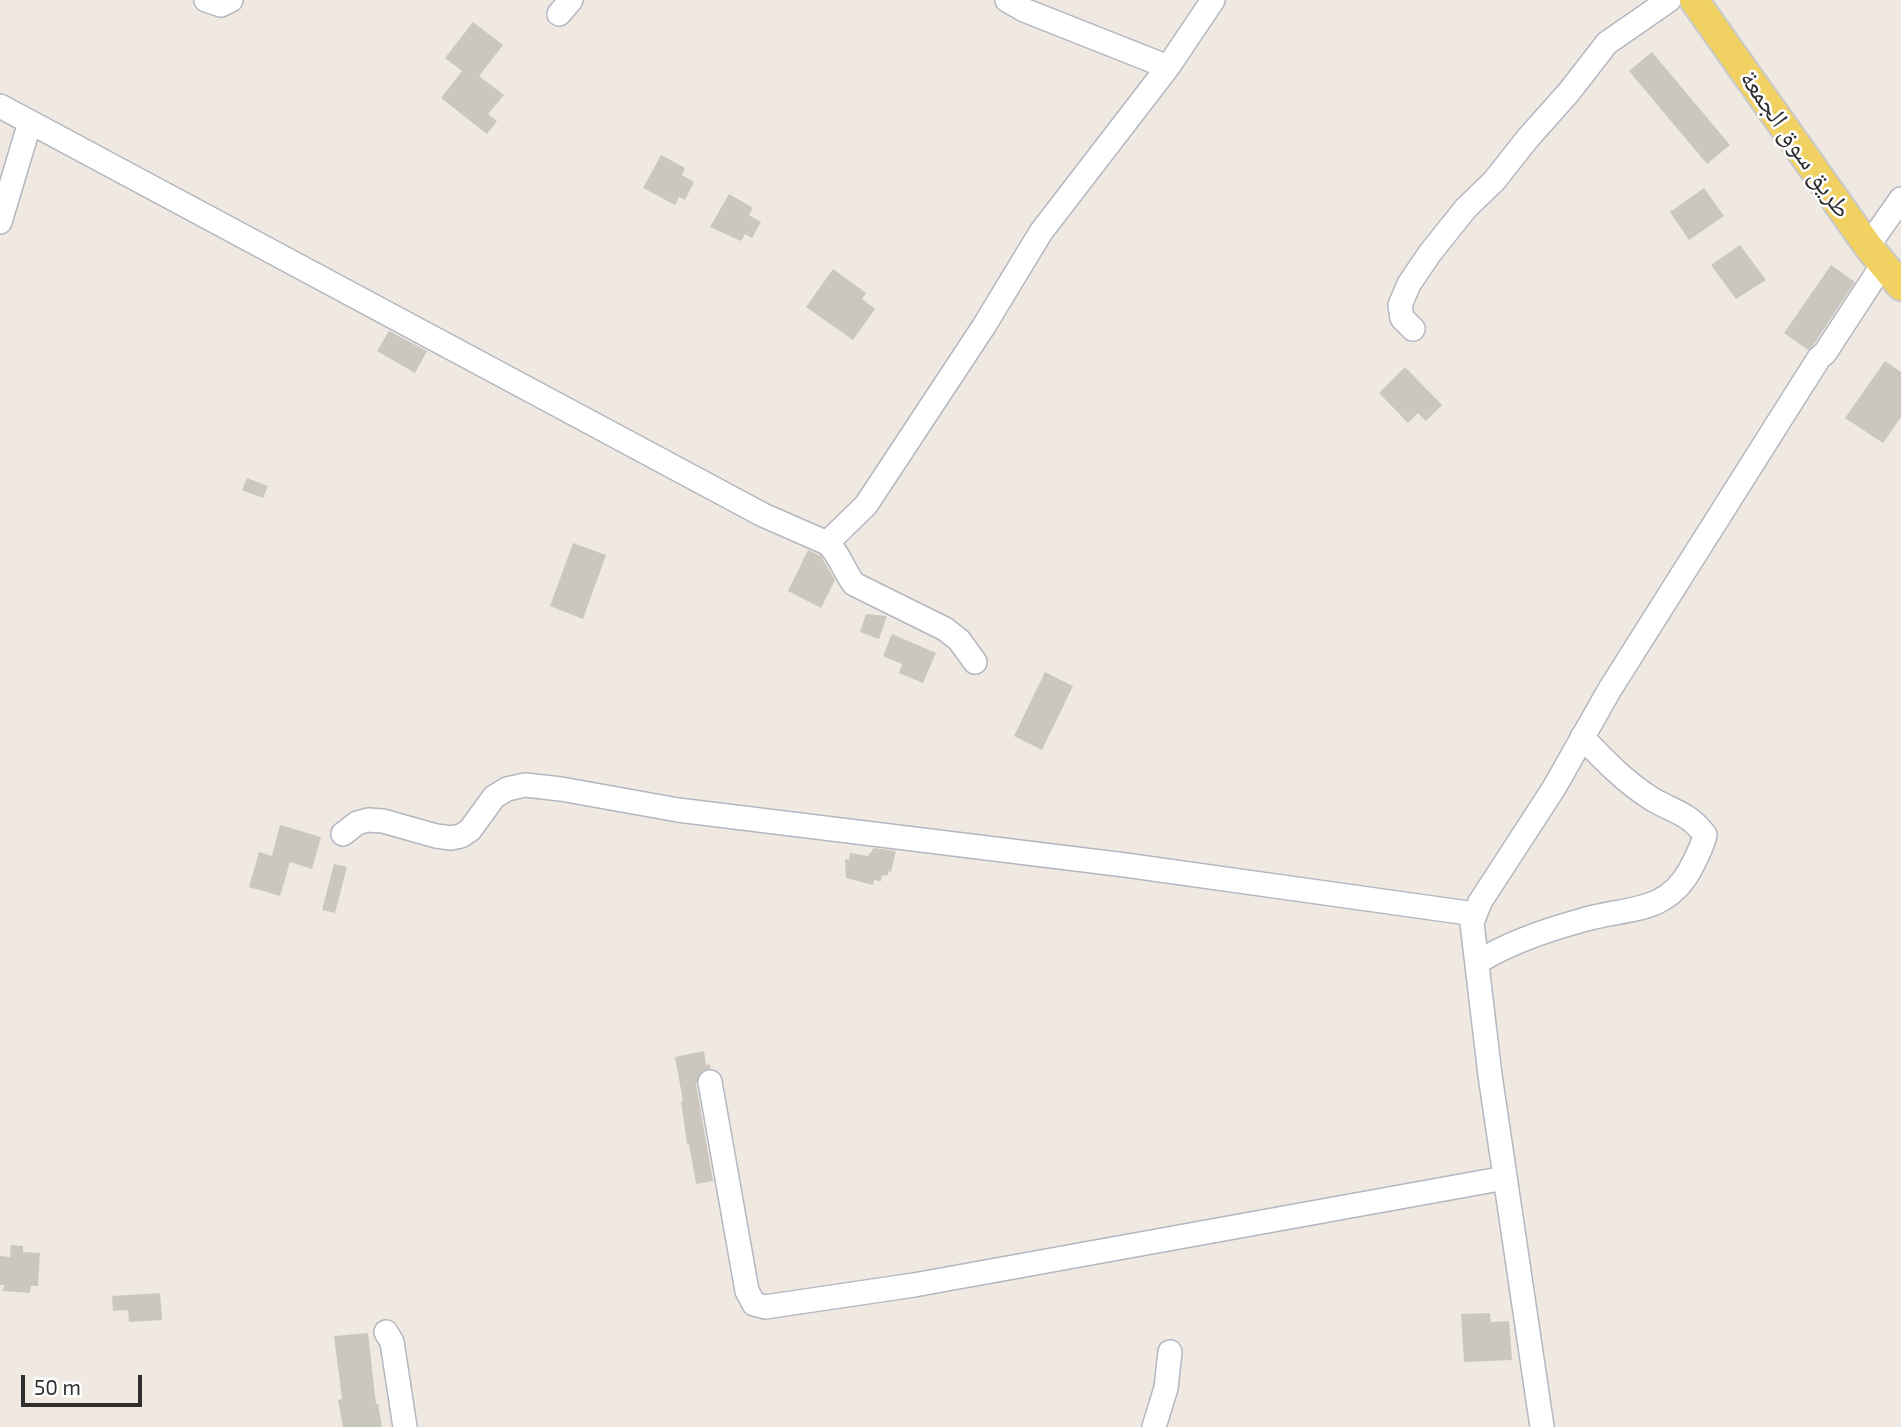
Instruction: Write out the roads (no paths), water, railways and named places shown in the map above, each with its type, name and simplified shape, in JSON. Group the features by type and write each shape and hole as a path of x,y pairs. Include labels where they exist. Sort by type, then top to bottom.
{"main road":[{"name":"طريق سوق الجمعة","path":"1694,0 1901,286"}],"street":[{"path":"206,0 222,5 231,0"},
{"path":"1007,0 1024,10 1168,67"},
{"path":"827,543 866,505 984,326 1041,232 1168,67 1213,0"},
{"path":"1413,329 1402,318 1400,305 1409,284 1430,253 1465,208 1494,181 1607,43 1668,0"},
{"path":"0,106 763,515 827,543 854,583 945,629 960,640 975,662"},
{"path":"0,222 30,122"},
{"path":"1542,1427 1490,1075 1472,923 1480,901 1554,788 1610,689 1819,358 1825,353 1876,255 1901,199"},
{"path":"1478,962 1527,937 1586,919 1648,907 1668,897 1683,883 1703,847 1705,835 1695,822 1653,800 1624,779 1583,737"},
{"path":"343,834 357,823 369,820 383,821 444,837 461,836 470,830 494,797 507,789 525,785 691,812 1125,865 1475,914"},
{"path":"710,1082 747,1291 754,1304 765,1307 914,1285 1505,1178"},
{"path":"386,1332 392,1342 405,1427"},
{"path":"1154,1427 1166,1388 1170,1352"}]}
